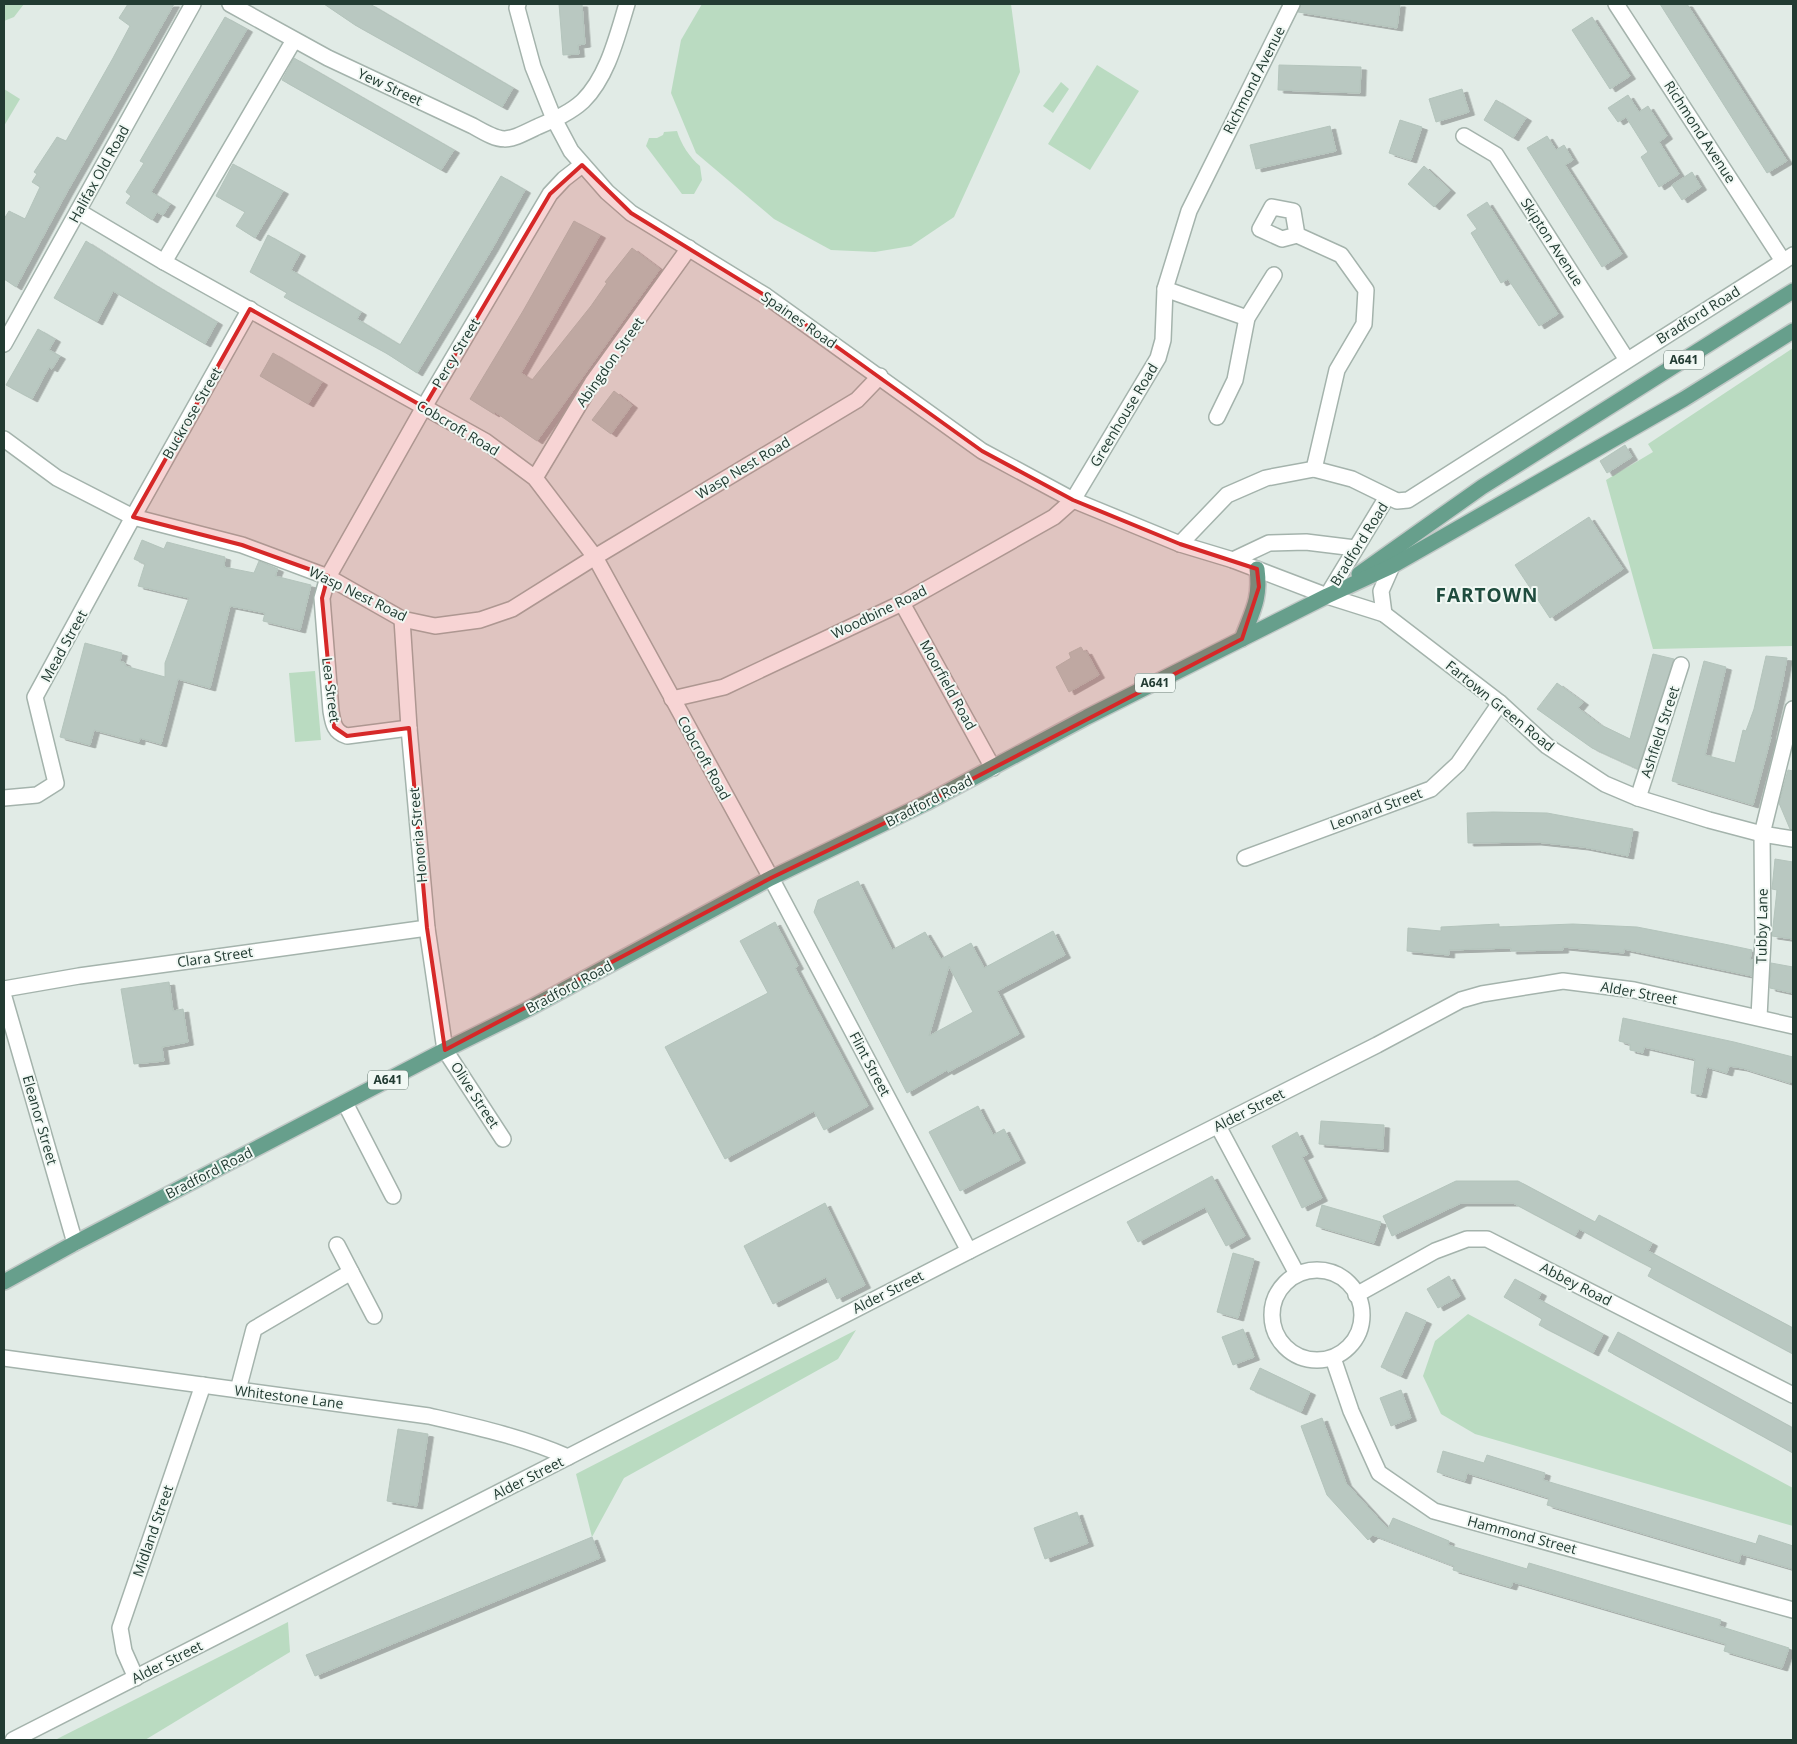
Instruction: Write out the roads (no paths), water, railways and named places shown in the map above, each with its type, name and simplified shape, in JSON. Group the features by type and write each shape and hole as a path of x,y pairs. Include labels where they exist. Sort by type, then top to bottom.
{"main road":[{"name":"A641","path":"1327,596 1482,487 1793,291"},
{"name":"A641","path":"1327,596 1392,566 1684,399 1793,330"},
{"path":"1242,639 1257,600 1259,587 1257,569"},
{"name":"Bradford Road","path":"4,1282 445,1050 528,1009 771,878 926,803 1087,717 1327,596"}],"street":[{"name":"Halifax Old Road","path":"4,344 193,4"},
{"name":"Yew Street","path":"230,4 328,58 473,126 493,138 511,139 554,120 584,100 600,79 627,4"},
{"name":"Spaines Road","path":"518,4 533,67 565,142 582,165 607,192 631,213 766,296 982,451 1073,500 1180,544 1233,560 1327,596"},
{"name":"Richmond Avenue","path":"1216,156 1292,4"},
{"name":"Richmond Avenue","path":"1616,4 1788,258"},
{"path":"164,262 294,40"},
{"name":"Skipton Avenue","path":"1464,136 1496,155 1627,360"},
{"name":"Greenhouse Road","path":"1073,500 1158,358 1163,340 1165,290 1189,211 1216,156"},
{"name":"Percy Street","path":"328,576 550,194 564,179 582,165"},
{"name":"Cobcroft Road","path":"78,211 164,262 485,441 535,478 594,557 771,878"},
{"path":"1297,235 1342,255 1366,290 1364,324 1337,370 1314,470"},
{"name":"Abingdon Street","path":"535,478 592,383 689,248"},
{"name":"Bradford Road","path":"1327,596 1387,497 1397,501 1408,500 1788,258"},
{"path":"1217,417 1235,380 1247,318 1274,275"},
{"path":"1165,290 1247,318"},
{"name":"Buckrose Street","path":"133,517 250,309"},
{"name":"Wasp Nest Road","path":"4,439 57,478 133,517 242,545 328,576 402,619 435,626 480,620 512,610 594,557 857,400 880,376"},
{"path":"1180,544 1227,496 1266,478 1314,470 1352,479 1387,497"},
{"name":"Woodbine Road","path":"672,699 724,687 902,603 1054,517 1073,500"},
{"name":"Mead Street","path":"4,798 37,794 56,783 35,697 133,517"},
{"path":"1233,560 1269,543 1306,542 1355,548"},
{"path":"1384,614 1380,591 1392,566"},
{"name":"Lea Street","path":"328,576 322,598 334,726 338,732 347,736 409,728"},
{"name":"Fartown Green Road","path":"1327,596 1384,614 1500,703 1547,746 1605,784 1638,798 1709,820 1762,834 1793,839"},
{"name":"Moorfield Road","path":"902,603 989,770"},
{"name":"Honoria Street","path":"402,619 409,728 427,928 445,1050"},
{"name":"Ashfield Street","path":"1638,798 1681,665"},
{"name":"Leonard Street","path":"1245,858 1431,790 1458,764 1500,703"},
{"name":"Tubby Lane","path":"1759,1018 1763,939 1762,834 1793,710"},
{"name":"Flint Street","path":"771,878 968,1251"},
{"name":"Clara Street","path":"4,989 79,976 427,928"},
{"name":"Alder Street","path":"13,1740 968,1251 1377,1045 1461,1000 1482,994 1563,981 1634,990 1793,1026"},
{"name":"Eleanor Street","path":"4,997 75,1243"},
{"name":"Olive Street","path":"445,1050 503,1139"},
{"path":"345,1103 393,1196"},
{"path":"1218,1126 1297,1274"},
{"name":"Abbey Road","path":"1356,1295 1435,1251 1467,1238 1487,1238 1793,1395"},
{"path":"337,1245 374,1316"},
{"path":"1312,1270 1326,1270 1340,1276 1354,1289 1360,1304 1361,1322 1356,1337 1347,1348 1333,1358 1320,1360 1302,1357 1286,1348 1277,1336 1272,1320 1275,1297 1284,1283 1297,1274 1312,1270"},
{"path":"238,1390 254,1329 351,1272"},
{"name":"Whitestone Lane","path":"4,1358 429,1416 493,1430 539,1444 568,1457"},
{"name":"Hammond Street","path":"1333,1358 1351,1411 1379,1473 1434,1511 1793,1610"},
{"name":"Midland Street","path":"136,1678 124,1651 120,1628 203,1385"}],"district":[{"name":"FARTOWN","path":"1487,595"}]}
